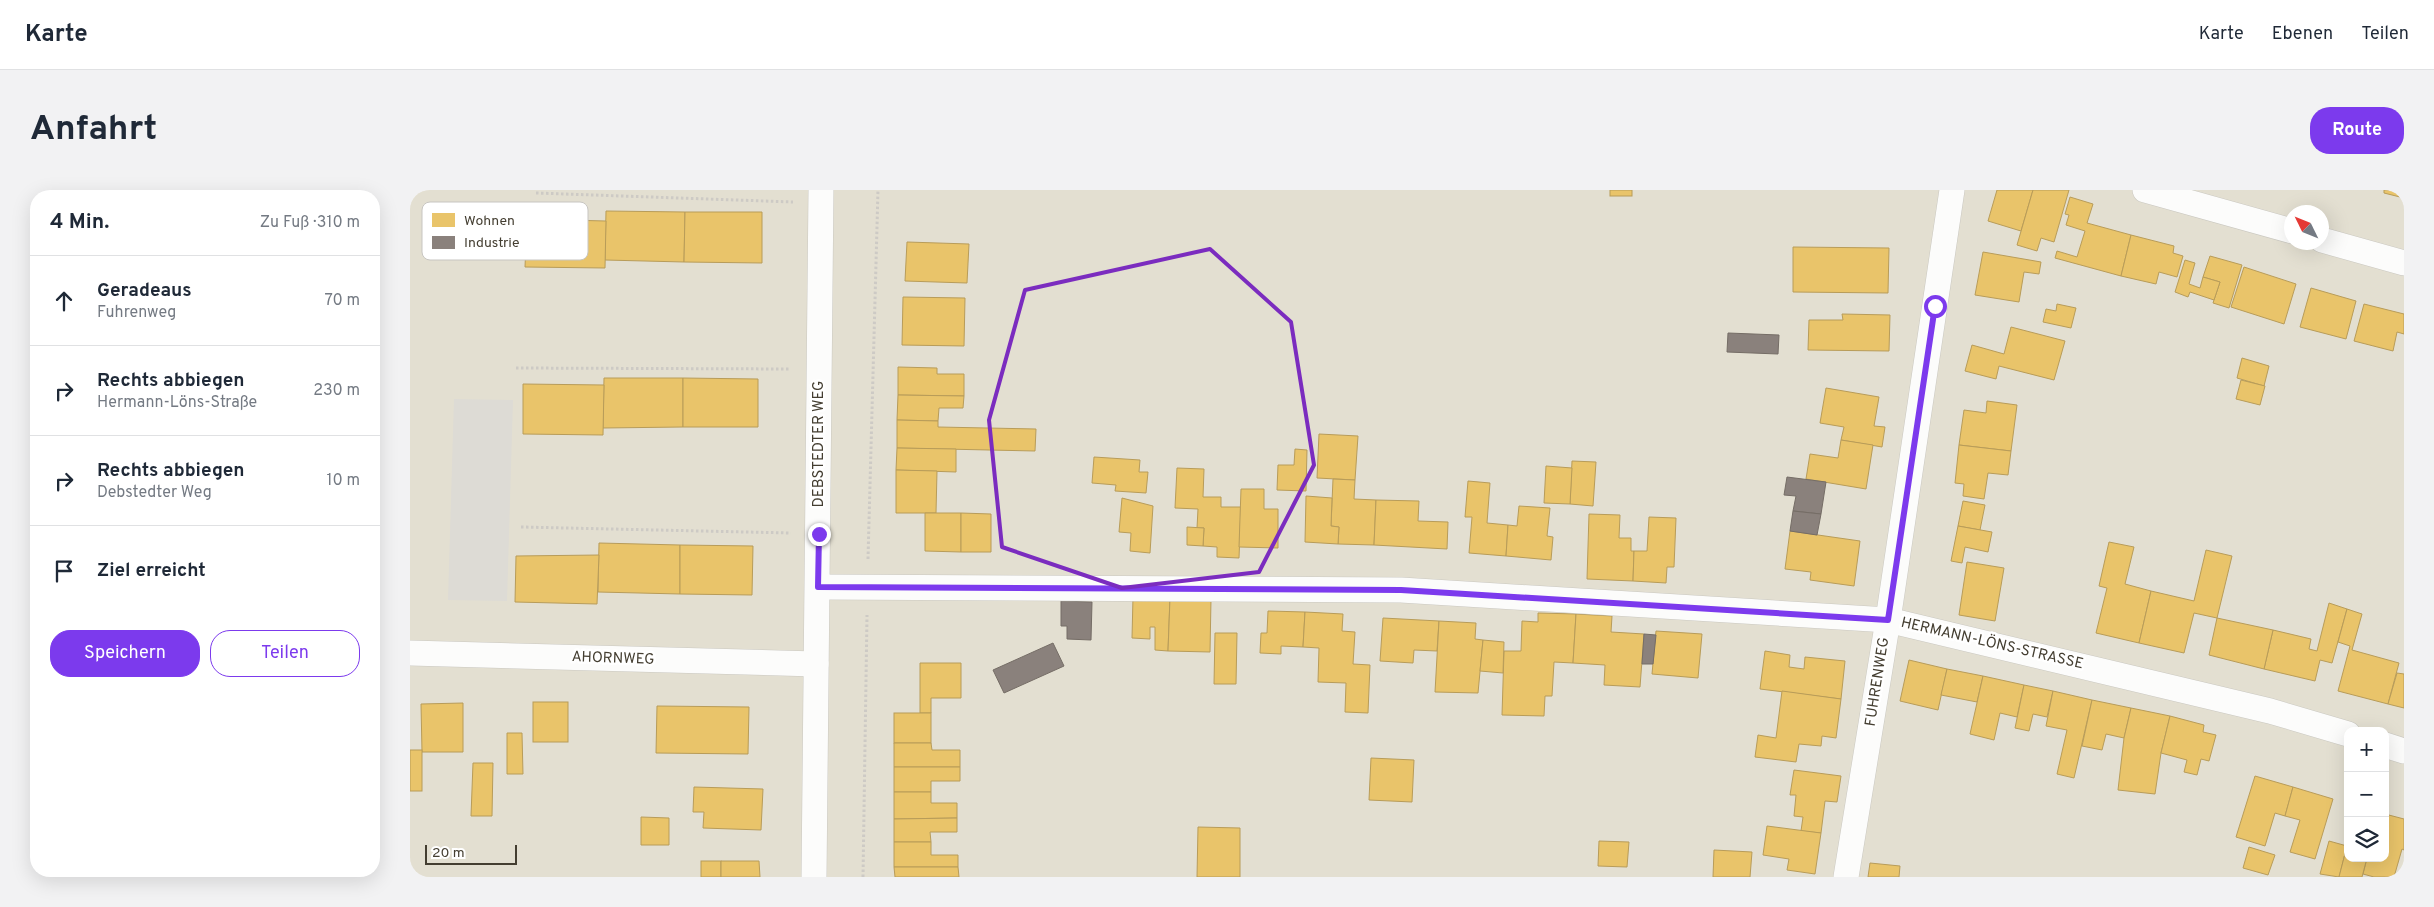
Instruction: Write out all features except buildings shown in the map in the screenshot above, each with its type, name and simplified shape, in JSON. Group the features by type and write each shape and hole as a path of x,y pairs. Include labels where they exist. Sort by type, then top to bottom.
{"street":[{"name":"FUHRENWEG","path":"1846,877 1888,620 1952,190"},
{"path":"2145,190 2284,229"},
{"name":"DEBSTEDTER WEG","path":"814,877 821,196"},
{"path":"2329,242 2404,263"},
{"name":"HERMANN-LÖNS-STRASSE","path":"818,587 1401,590 1888,620 2270,711 2344,733"},
{"name":"AHORNWEG","path":"410,653 816,664"},
{"path":"2389,746 2404,751"}],"path":[{"path":"863,877 878,190"},
{"path":"536,193 821,196"},
{"path":"516,368 820,370"},
{"path":"521,527 819,534"}],"highlighted area":[{"path":"1210,249 1291,322 1314,465 1259,572 1122,588 1002,547 989,420 1025,290"}],"shaded area":[{"path":"410,190 2404,190 2404,877 410,877"},
{"path":"454,399 513,400 507,601 448,600"}],"route":[{"path":"819,534 818,587 1401,590 1888,620 1935,306"}]}
